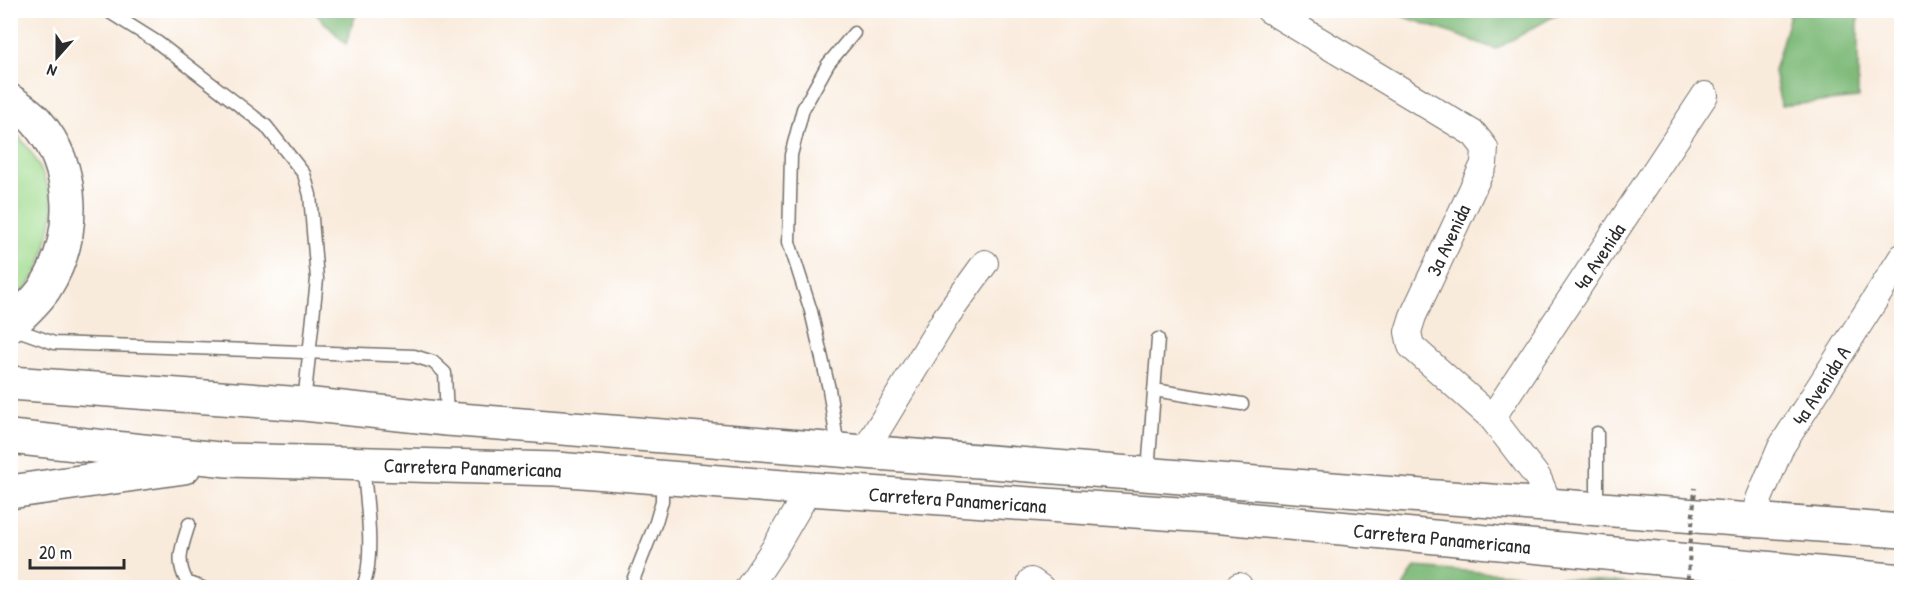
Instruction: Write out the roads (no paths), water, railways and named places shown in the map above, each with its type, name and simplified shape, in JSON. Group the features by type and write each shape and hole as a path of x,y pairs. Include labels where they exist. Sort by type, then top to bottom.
{"highway":[{"path":"10,101 35,121 55,151 67,187 69,221 62,255 44,290 10,326"},
{"name":"Carretera Panamericana","path":"10,383 304,404 447,419 1396,494 1902,531"},
{"name":"Carretera Panamericana","path":"10,437 228,460 556,469 1222,517 1902,581"},
{"path":"10,492 228,460"}],"street":[{"name":"3a Avenida","path":"1269,10 1474,134 1485,148 1484,164 1413,316 1408,332 1411,346 1492,418"},
{"name":"4a Avenida","path":"1492,418 1705,95"},
{"name":"4a Avenida A","path":"1757,521 1760,499 1781,447 1902,257"},
{"path":"851,451 985,264"},
{"path":"1492,418 1538,478 1549,504"},
{"path":"748,588 809,489"}],"lane":[{"path":"106,10 157,42 266,126 304,174 310,195 317,279 304,404"},
{"path":"851,451 829,389 812,311 789,242 791,155 803,109 828,64 854,33"},
{"path":"10,326 54,343 414,356 433,362 445,373 447,419"},
{"path":"1148,474 1158,339"},
{"path":"1154,390 1242,404"},
{"path":"1597,433 1598,508"},
{"path":"362,588 369,549 363,463"},
{"path":"630,588 656,522 662,501 662,478"},
{"path":"189,524 180,554 180,569 187,582 203,588"}]}
